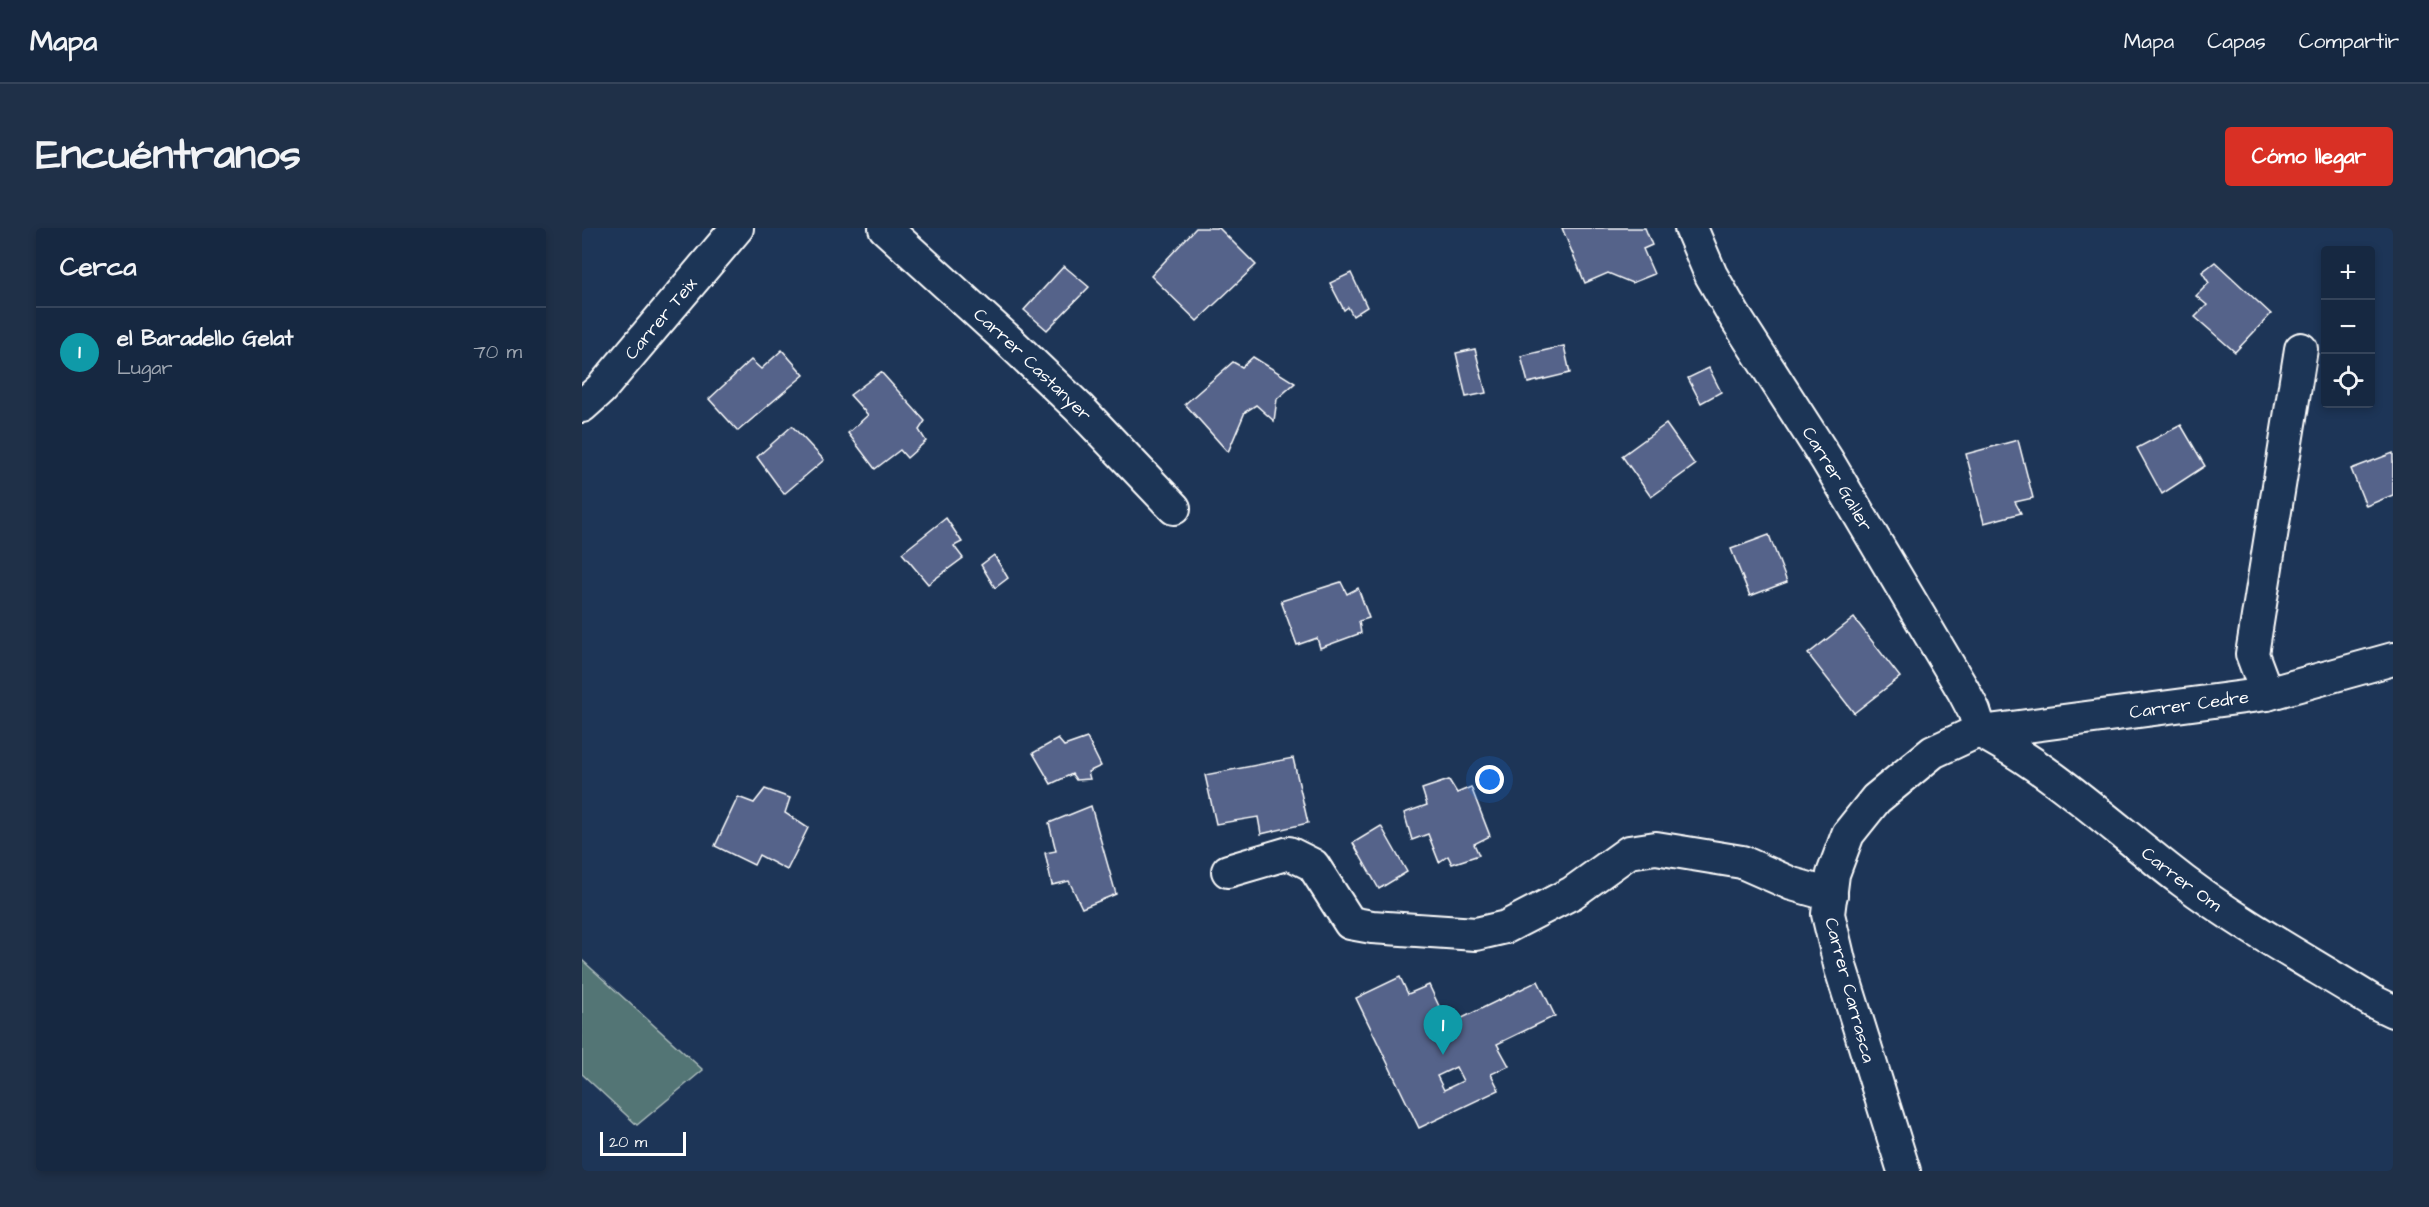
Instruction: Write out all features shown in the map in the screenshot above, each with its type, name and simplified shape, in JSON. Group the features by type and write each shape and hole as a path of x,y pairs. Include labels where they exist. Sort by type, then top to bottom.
{"street":[{"name":"Carrer Teix","path":"582,406 601,388 737,228"},
{"name":"Carrer Castanyer","path":"885,228 1079,408 1174,508"},
{"name":"Carrer Gal·ler","path":"1691,228 1711,275 1827,460 1957,680 1974,711 1981,732"},
{"path":"2267,694 2252,654 2301,349"},
{"name":"Carrer Cedre","path":"1981,732 2267,694 2393,659"},
{"name":"Carrer Carrasca","path":"1904,1171 1841,969 1828,914 1833,874 1848,834 1876,799 1933,752 1981,732"},
{"name":"Carrer Om","path":"1981,732 2016,751 2230,914 2372,1001 2393,1011"},
{"path":"1228,872 1289,853 1313,865 1350,923 1372,927 1476,934 1506,927 1530,916 1572,893 1629,852 1656,848 1742,862 1792,884 1831,895"}],"green space":[{"path":"582,960 703,1070 637,1125 582,1074"}],"building":[{"path":"1196,228 1219,228 1256,265 1197,321 1151,276"},
{"path":"1562,228 1645,228 1652,245 1643,249 1654,274 1632,283 1608,273 1585,283"},
{"path":"2215,262 2271,314 2235,352 2195,317 2207,305 2196,296 2209,283 2202,272"},
{"path":"1064,266 1089,287 1047,330 1024,310"},
{"path":"1351,273 1367,307 1353,316 1348,307 1344,310 1330,283"},
{"path":"1564,346 1570,373 1528,383 1521,356"},
{"path":"1475,349 1486,393 1466,397 1456,353"},
{"path":"782,350 804,375 738,431 709,399 751,360 761,369"},
{"path":"1253,357 1295,383 1277,399 1274,421 1256,405 1245,412 1228,452 1185,404 1233,362 1242,367"},
{"path":"1709,368 1721,392 1701,403 1688,378"},
{"path":"881,372 925,421 919,430 926,441 907,458 900,450 875,469 848,433 868,415 850,395"},
{"path":"1666,424 1695,465 1651,497 1622,456"},
{"path":"2181,425 2205,466 2162,494 2137,448"},
{"path":"792,426 824,460 784,494 757,457"},
{"path":"2018,440 2033,498 2015,502 2021,513 1984,523 1966,454"},
{"path":"2393,453 2393,495 2366,506 2351,469"},
{"path":"946,518 962,542 954,546 963,558 928,584 902,553"},
{"path":"1769,535 1787,582 1750,596 1731,549"},
{"path":"994,555 1008,578 995,588 981,565"},
{"path":"1341,582 1347,594 1358,588 1369,618 1359,621 1361,633 1320,648 1317,638 1297,645 1281,601"},
{"path":"1854,618 1900,677 1854,713 1808,654"},
{"path":"1087,738 1101,766 1088,772 1090,779 1076,780 1072,774 1051,784 1033,753 1058,739 1064,746"},
{"path":"1293,758 1308,823 1261,834 1258,817 1216,824 1205,775"},
{"path":"1449,780 1457,793 1471,787 1490,836 1474,844 1479,855 1452,864 1448,856 1439,862 1428,834 1412,840 1404,813 1427,805 1422,789"},
{"path":"765,789 790,798 785,813 808,828 787,870 759,855 754,865 715,846 738,797 754,803"},
{"path":"1091,806 1116,894 1082,908 1069,881 1052,885 1045,853 1056,851 1049,823"},
{"path":"1381,826 1407,872 1379,889 1353,843"},
{"path":"1400,977 1408,994 1429,985 1448,1025 1538,981 1555,1016 1497,1044 1509,1066 1491,1074 1499,1090 1419,1128 1356,998","holes":["1456,1067 1463,1081 1444,1090 1437,1076"]}],"place":[{"name":"el Baradello Gelat","path":"1443,1055"}]}
